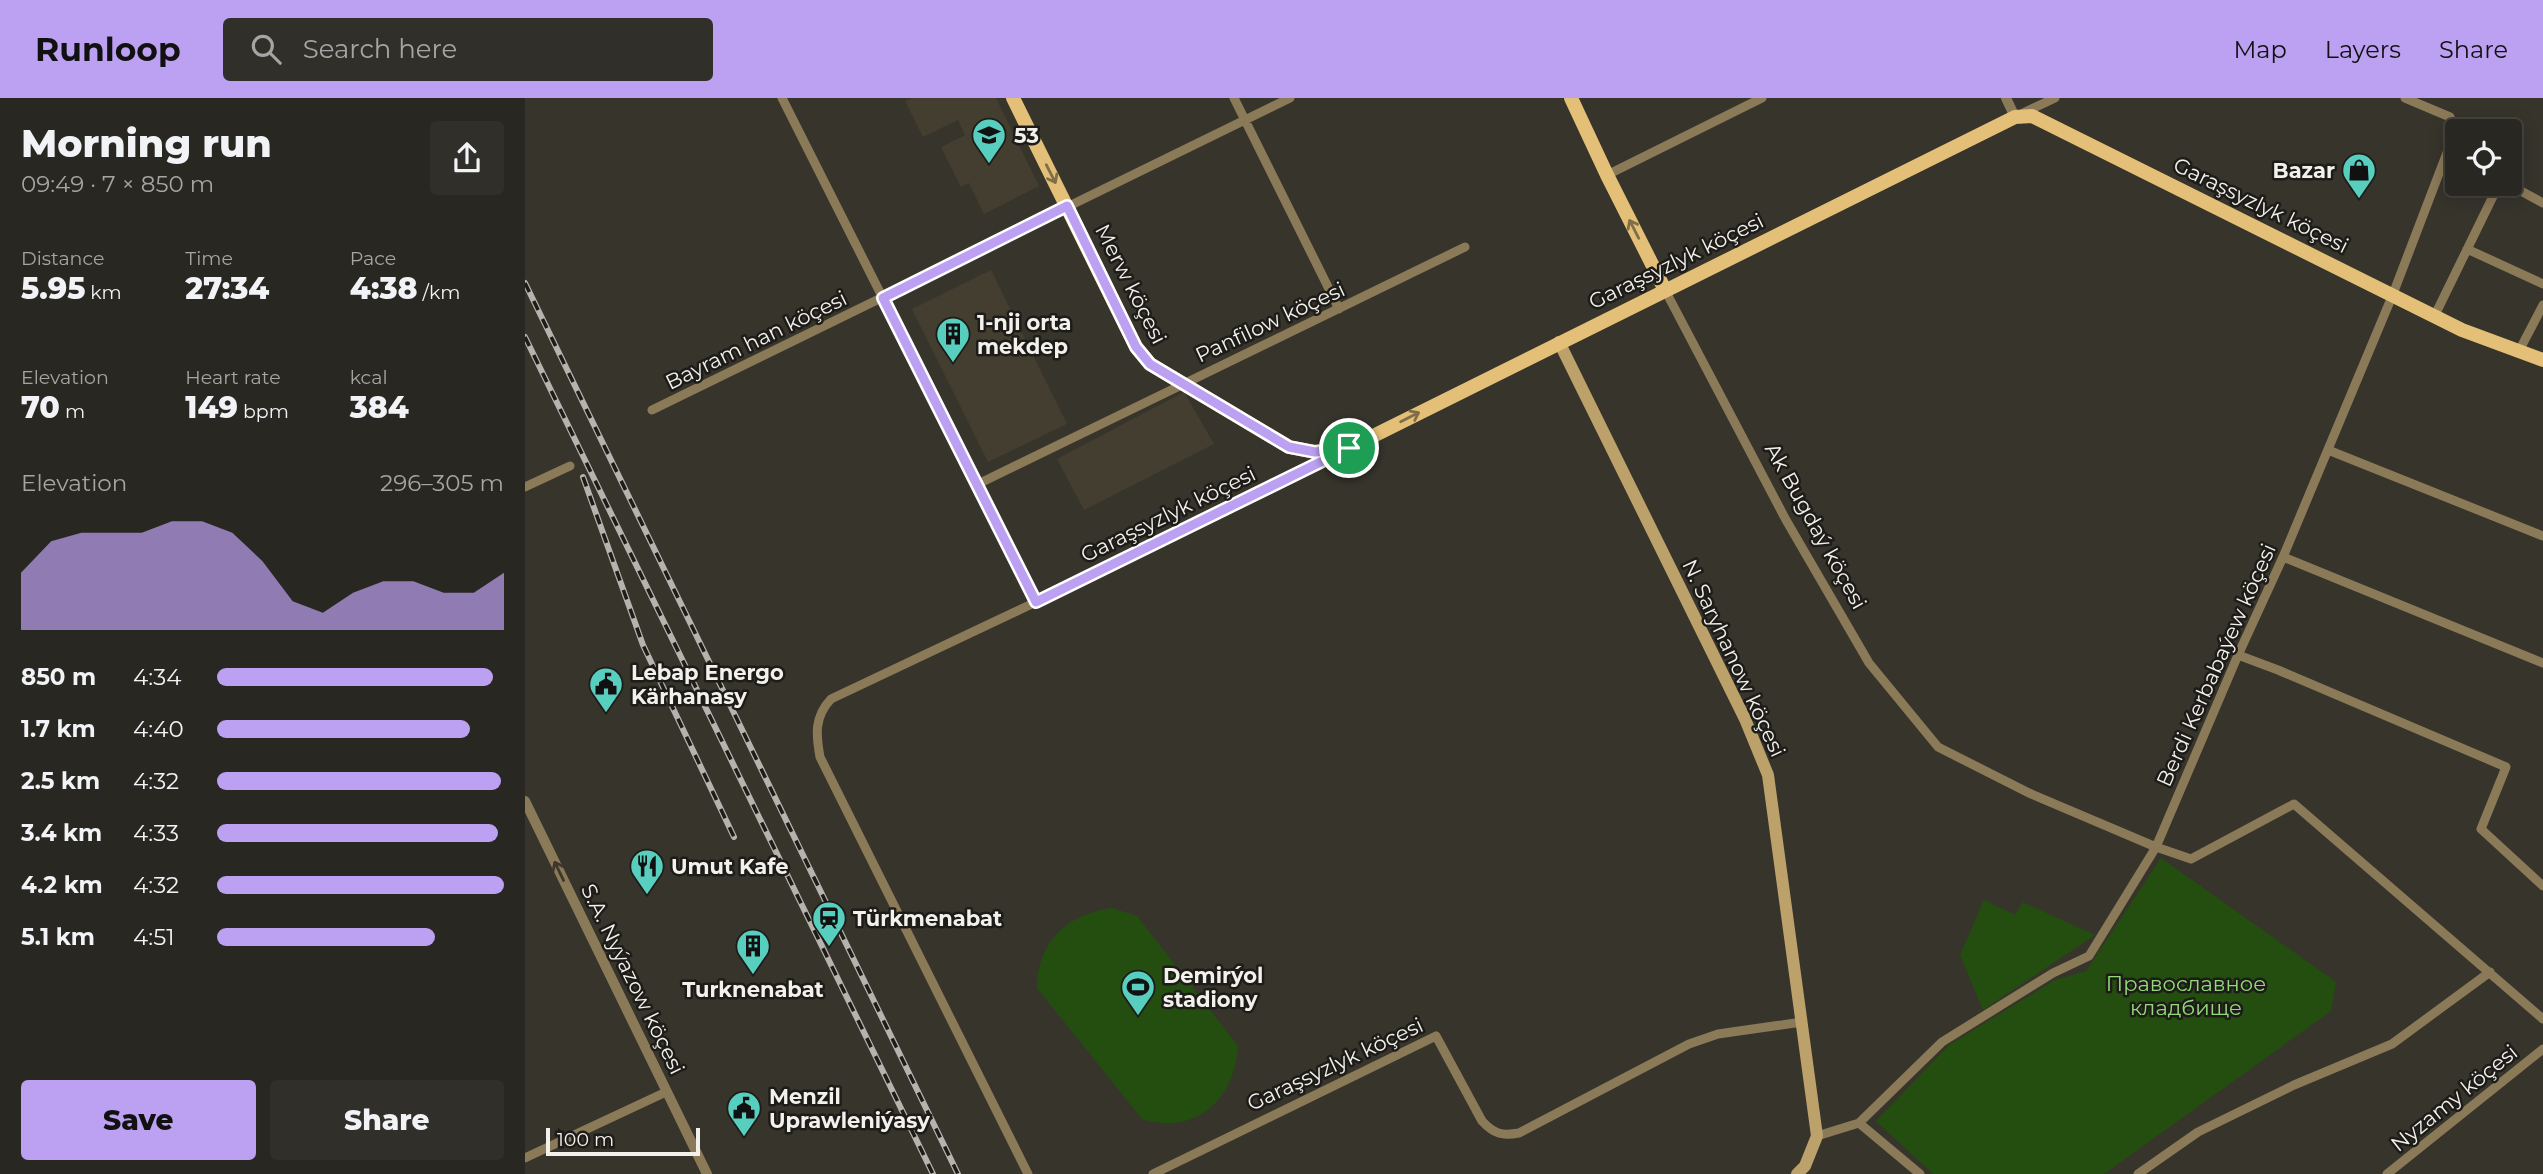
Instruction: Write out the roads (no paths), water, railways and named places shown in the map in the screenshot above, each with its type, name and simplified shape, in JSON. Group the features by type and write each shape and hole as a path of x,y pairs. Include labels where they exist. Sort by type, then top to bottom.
{"main road":[{"name":"Merw köçesi","path":"1013,98 1136,347 1150,364 1289,447 1315,452 1349,448"},
{"name":"Ak Bugdaý köçesi","path":"1571,98 1665,290"},
{"name":"Garaşsyzlyk köçesi","path":"1349,448 2015,117 2032,116 2462,330 2543,360"},
{"name":"N. Saryhanow köçesi","path":"1559,342 1745,719 1767,775 1817,1136"},
{"path":"1797,1174 1805,1166 1817,1136"}],"street":[{"path":"782,98 1036,602"},
{"path":"1234,98 1339,309"},
{"name":"Bayram han köçesi","path":"652,410 1290,98"},
{"path":"1607,175 1762,98"},
{"path":"2006,98 2015,117 2055,98"},
{"name":"Berdi Kerbabaýew köçesi","path":"2405,98 2425,104 2451,119"},
{"name":"Berdi Kerbabaýew köçesi","path":"1817,1136 1859,1123 1942,1042 2053,973 2089,956 2156,847 2283,557 2445,171"},
{"path":"2522,192 2543,203"},
{"path":"2434,316 2493,196"},
{"name":"Panfilow köçesi","path":"978,484 1465,247"},
{"path":"2467,249 2543,284"},
{"name":"Ak Bugdaý köçesi","path":"1665,290 1786,520 1869,663 1938,747 2029,793 2191,859 2294,804 2490,972"},
{"path":"2519,351 2543,305"},
{"name":"Garaşsyzlyk köçesi","path":"1028,1174 820,757 816,734 822,708 831,699 1036,602 1349,448"},
{"path":"2328,450 2543,536"},
{"path":"525,487 570,467"},
{"path":"2283,557 2543,663"},
{"path":"2238,655 2506,767 2481,829 2543,886"},
{"name":"S.A. Nyýazow köçesi","path":"525,801 529,818 707,1174"},
{"path":"2138,1174 2198,1132 2294,1085 2392,1044 2490,972 2543,1019"},
{"name":"Garaşsyzlyk köçesi","path":"1153,1174 1436,1036 1482,1121 1492,1131 1503,1135 1519,1133 1689,1044 1718,1034 1802,1022"},
{"name":"Nyzamy köçesi","path":"2387,1174 2543,1049"},
{"path":"525,1158 666,1092"},
{"path":"1859,1123 1920,1174"}],"railway":[{"path":"525,283 958,1174"},
{"path":"525,337 933,1174"},
{"path":"583,477 643,645 734,837"}],"place":[{"name":"53","path":"989,165"},
{"name":"Bazar","path":"2359,200"},
{"name":"1-nji orta mekdep","path":"953,364"},
{"name":"Lebap Energo Kärhanasy","path":"606,714"},
{"name":"Umut Kafe","path":"647,896"},
{"name":"Türkmenabat","path":"829,948"},
{"name":"Turknenabat","path":"753,976"},
{"name":"Demirýol stadiony","path":"1138,1017"},
{"name":"Menzil Uprawleniýasy","path":"744,1138"}],"park label":[{"name":"Православное кладбище","path":"2186,995"}]}
